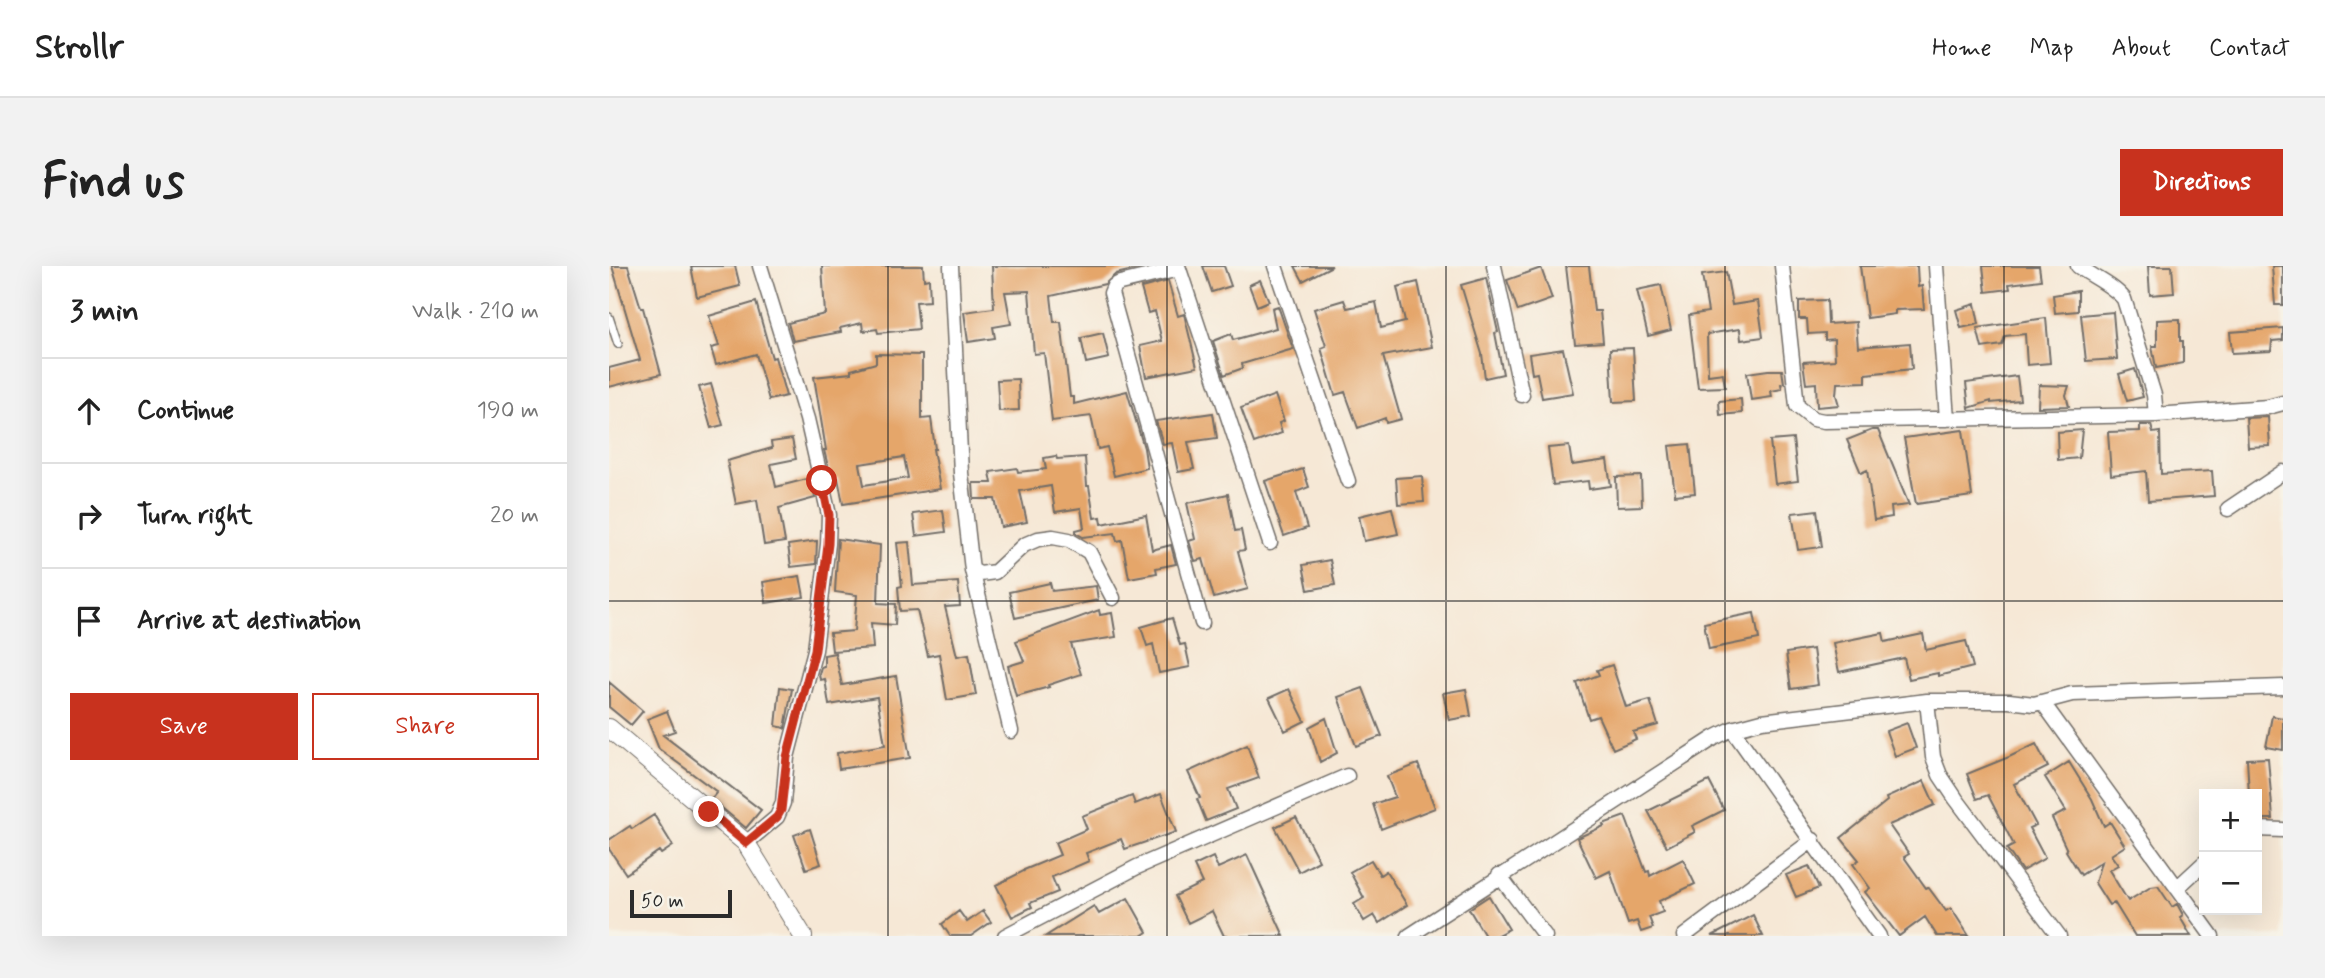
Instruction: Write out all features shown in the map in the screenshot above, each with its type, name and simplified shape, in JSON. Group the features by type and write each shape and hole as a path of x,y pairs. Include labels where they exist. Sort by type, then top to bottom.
{"street":[{"path":"746,843 777,817 783,803 787,757 815,650 829,515 807,419 760,266"},
{"path":"951,266 961,473 972,570 1011,730"},
{"path":"1275,266 1348,481"},
{"path":"1494,266 1522,395"},
{"path":"1782,266 1797,405 1813,419 1824,421 2156,415 2268,407 2283,403"},
{"path":"1936,266 1947,419"},
{"path":"2078,266 2096,280 2115,288 2124,299 2154,395 2156,415"},
{"path":"1202,623 1111,293 1114,286 1178,267 1270,543"},
{"path":"2228,509 2283,472"},
{"path":"972,570 980,575 995,572 1024,545 1038,539 1053,537 1069,540 1089,552 1113,598"},
{"path":"1409,936 1714,738 1762,720 1927,701 2009,701 2021,704 2043,703 2058,696 2072,694 2283,687"},
{"path":"1927,701 1933,757 1940,775 2059,936"},
{"path":"2043,703 2212,936"},
{"path":"609,728 746,843 803,936"},
{"path":"1733,729 1879,936"},
{"path":"1005,936 1137,867 1347,776"},
{"path":"2262,829 2283,830"},
{"path":"1684,936 1813,840"},
{"path":"2177,888 2199,868"},
{"path":"1499,876 1545,936"}],"lane":[{"path":"609,317 618,344"}],"building":[{"path":"612,266 628,266 661,374 609,387 609,368 640,360"},
{"path":"691,266 735,266 740,286 697,297"},
{"path":"822,266 923,266 924,280 929,279 930,301 916,302 919,329 878,333 877,329 863,331 862,323 840,328 841,332 793,341 788,323 825,314"},
{"path":"992,266 1150,266 1116,274 1105,284 1051,296 1054,322 1061,322 1070,397 1074,397 1074,404 1127,391 1144,448 1147,468 1114,476 1107,447 1098,449 1091,416 1052,421 1044,353 1034,354 1029,291 1005,292 1011,324 993,327 995,338 968,342 964,312 994,308"},
{"path":"1203,266 1224,266 1231,286 1212,292"},
{"path":"1295,266 1332,266 1303,281"},
{"path":"1566,266 1589,266 1594,311 1600,311 1603,342 1575,344"},
{"path":"1860,266 1917,266 1918,287 1922,286 1924,309 1895,310 1895,314 1867,318"},
{"path":"1983,266 2039,266 2041,280 2009,284 2010,289 1986,292"},
{"path":"2148,266 2172,266 2174,293 2150,295"},
{"path":"2272,266 2283,266 2283,305 2275,305"},
{"path":"1541,268 1552,299 1518,311 1507,280"},
{"path":"1726,272 1732,305 1758,301 1763,337 1741,340 1740,329 1707,334 1708,375 1723,373 1725,387 1698,388 1689,315 1708,312 1702,275"},
{"path":"1486,278 1498,332 1495,333 1503,374 1485,378 1482,354 1461,285"},
{"path":"1260,280 1269,301 1257,306 1249,285"},
{"path":"1168,281 1178,316 1184,314 1197,367 1146,377 1140,346 1162,341 1155,311 1148,313 1141,288"},
{"path":"1418,282 1432,347 1383,356 1401,419 1386,423 1385,418 1358,428 1345,392 1335,395 1321,348 1326,346 1314,309 1344,300 1347,308 1376,302 1381,328 1405,322 1397,287"},
{"path":"1661,285 1671,330 1648,336 1637,290"},
{"path":"2078,291 2078,311 2055,313 2053,295"},
{"path":"1827,300 1828,324 1856,322 1858,347 1910,343 1912,369 1866,374 1866,382 1837,383 1839,405 1817,407 1816,383 1806,384 1803,362 1835,360 1834,339 1825,340 1825,333 1808,334 1807,319 1799,319 1799,301"},
{"path":"756,302 786,396 769,400 756,354 716,365 711,348 719,346 709,316"},
{"path":"1975,304 1979,324 1961,328 1956,310"},
{"path":"1278,306 1293,349 1242,364 1243,368 1224,375 1213,341 1231,334 1233,340 1276,328 1272,308"},
{"path":"2113,312 2117,359 2086,361 2081,315"},
{"path":"2046,318 2050,363 2027,365 2025,334 2005,336 2002,345 1982,348 1977,328"},
{"path":"2180,319 2183,363 2156,368 2152,346 2157,346 2157,320"},
{"path":"2283,328 2283,340 2272,341 2271,351 2232,353 2230,332"},
{"path":"1103,333 1109,358 1086,363 1081,338"},
{"path":"1633,348 1636,401 1613,402 1610,349"},
{"path":"1563,349 1573,393 1542,398 1537,373 1532,374 1529,354"},
{"path":"876,354 922,355 922,419 931,418 940,489 843,504 838,478 831,479 824,450 814,377 851,373 851,370 876,363","holes":["904,457 908,478 864,485 860,464"]},
{"path":"2135,369 2143,397 2127,401 2119,374"},
{"path":"1782,370 1782,389 1771,391 1772,397 1751,400 1747,373"},
{"path":"2017,376 2020,400 1991,401 1969,408 1966,383"},
{"path":"1018,379 1019,410 999,411 997,380"},
{"path":"711,384 723,425 711,428 699,387"},
{"path":"2039,385 2069,386 2066,395 2069,406 2038,407"},
{"path":"1275,395 1284,421 1279,423 1282,433 1254,443 1241,408"},
{"path":"1741,399 1742,413 1720,415 1719,401"},
{"path":"1213,413 1217,438 1188,442 1194,469 1178,472 1172,443 1163,444 1156,421"},
{"path":"2268,417 2270,446 2248,447 2246,418"},
{"path":"2140,425 2151,425 2153,433 2160,432 2161,474 2212,471 2214,496 2148,501 2146,471 2111,475 2108,432 2140,431"},
{"path":"1878,430 1909,505 1891,507 1892,517 1874,520 1867,470 1861,473 1847,440"},
{"path":"1963,430 1972,496 1916,504 1904,438"},
{"path":"2082,430 2079,458 2058,460 2057,432"},
{"path":"792,439 796,459 771,464 776,487 811,478 815,498 779,508 785,542 764,545 757,500 736,504 727,461 772,448 771,442"},
{"path":"1793,439 1798,481 1775,484 1770,441"},
{"path":"1690,444 1695,493 1675,495 1669,446"},
{"path":"1569,446 1572,465 1607,460 1611,486 1589,489 1588,481 1553,485 1548,448"},
{"path":"1056,456 1057,459 1085,457 1087,486 1094,518 1101,517 1102,524 1146,515 1152,550 1171,545 1176,564 1156,568 1157,573 1129,578 1122,540 1117,541 1115,533 1083,537 1076,533 1076,530 1084,528 1081,508 1055,512 1051,486 1020,491 1027,522 1001,527 995,499 974,499 973,483 992,483 990,472 1017,468 1018,472 1046,469 1044,458"},
{"path":"1303,469 1309,487 1296,492 1307,528 1284,536 1265,481"},
{"path":"1422,476 1424,502 1398,504 1396,478"},
{"path":"1641,476 1642,506 1617,507 1616,477"},
{"path":"1228,494 1235,531 1241,530 1245,550 1238,551 1248,589 1214,598 1203,559 1195,561 1189,541 1195,539 1187,503"},
{"path":"1392,508 1398,534 1364,541 1359,516"},
{"path":"943,510 946,532 916,536 913,514"},
{"path":"1817,510 1822,547 1798,550 1792,513"},
{"path":"838,539 880,545 878,603 896,604 895,625 871,623 873,648 832,651 830,633 854,631 857,595 835,592"},
{"path":"817,541 816,564 791,567 788,545"},
{"path":"909,542 913,585 958,582 960,606 945,607 957,656 969,654 976,695 947,700 939,654 928,656 917,610 900,611 898,587 902,586 897,543"},
{"path":"1330,560 1335,585 1308,590 1303,565"},
{"path":"800,576 804,597 766,603 763,582"},
{"path":"1050,583 1052,591 1096,586 1098,600 1015,618 1009,592"},
{"path":"1099,610 1100,615 1112,613 1116,637 1071,644 1081,674 1016,696 1008,666 1024,661 1016,641"},
{"path":"1754,613 1759,639 1709,649 1704,623"},
{"path":"1172,618 1180,645 1185,644 1190,667 1159,673 1153,644 1147,646 1141,627"},
{"path":"1883,633 1885,642 1923,634 1926,650 1966,641 1973,667 1938,676 1938,673 1909,679 1904,658 1839,672 1833,643"},
{"path":"1813,649 1818,685 1791,689 1786,653"},
{"path":"835,653 842,685 896,676 910,758 839,769 837,753 885,745 877,697 829,705 825,679 820,680 819,674 824,666 824,655"},
{"path":"1612,665 1626,707 1650,700 1658,725 1633,732 1636,739 1613,749 1598,716 1589,719 1577,683 1599,675 1597,670"},
{"path":"609,682 643,711 631,725 609,707"},
{"path":"780,687 792,689 785,728 776,726"},
{"path":"1363,688 1382,736 1356,746 1338,697"},
{"path":"1289,689 1305,721 1285,731 1269,698"},
{"path":"1466,689 1471,716 1449,720 1443,693"},
{"path":"667,711 675,731 663,735 761,810 746,828 711,799 717,792 659,749 647,719"},
{"path":"2272,716 2283,718 2283,750 2266,747"},
{"path":"1326,718 1337,753 1320,762 1309,727"},
{"path":"1907,723 1916,748 1895,756 1886,731"},
{"path":"2036,744 2048,767 2014,784 2036,825 2029,828 2045,858 2022,871 2007,849 2014,845 1988,795 1977,799 1967,774"},
{"path":"1247,745 1259,778 1228,789 1236,809 1206,821 1197,799 1200,798 1188,772"},
{"path":"2268,758 2273,819 2262,819 2262,789 2249,789 2247,759"},
{"path":"2069,762 2092,799 2104,826 2110,822 2125,846 2111,855 2118,865 2109,870 2128,901 2151,887 2158,886 2172,907 2177,904 2183,915 2180,917 2191,936 2135,936 2114,902 2109,905 2095,883 2101,862 2081,875 2066,851 2052,818 2066,811 2045,777"},
{"path":"1418,764 1435,808 1381,829 1373,804 1395,797 1387,776"},
{"path":"1709,781 1724,810 1692,826 1695,832 1667,847 1648,811"},
{"path":"1924,781 1935,805 1889,825 1909,854 1904,857 1926,888 1928,887 1946,911 1951,908 1969,936 1937,936 1925,917 1899,936 1865,892 1870,888 1853,864 1859,860 1841,838 1887,801 1886,798"},
{"path":"1161,794 1176,832 1125,849 1121,839 1086,853 1089,861 1052,877 1058,892 1030,903 1032,907 1012,917 996,885 1060,855 1055,843 1087,829 1082,816 1132,796 1135,804"},
{"path":"654,815 673,846 661,854 659,851 626,874 609,849 609,840"},
{"path":"1625,816 1646,872 1649,871 1650,876 1683,859 1695,884 1659,901 1663,912 1649,917 1653,928 1641,932 1637,921 1628,924 1610,871 1596,878 1577,838"},
{"path":"1296,817 1319,861 1299,872 1275,827"},
{"path":"810,829 821,864 806,869 794,835"},
{"path":"1247,855 1284,936 1224,936 1212,911 1188,923 1175,896 1202,883 1194,866 1213,857 1218,868"},
{"path":"1371,860 1380,875 1386,871 1407,905 1379,923 1374,915 1364,921 1354,904 1364,898 1350,872"},
{"path":"1809,866 1819,888 1796,897 1786,875"},
{"path":"1489,896 1509,929 1496,936 1485,936 1469,909"},
{"path":"1128,898 1147,932 1141,936 1046,936 1094,906 1099,914"},
{"path":"959,911 967,922 983,911 991,922 971,936 950,936 942,924"},
{"path":"1753,915 1763,936 1712,936"}],"route":[{"path":"709,812 746,843 777,817 781,810 787,757 815,650 828,544 829,515 822,481"}]}
